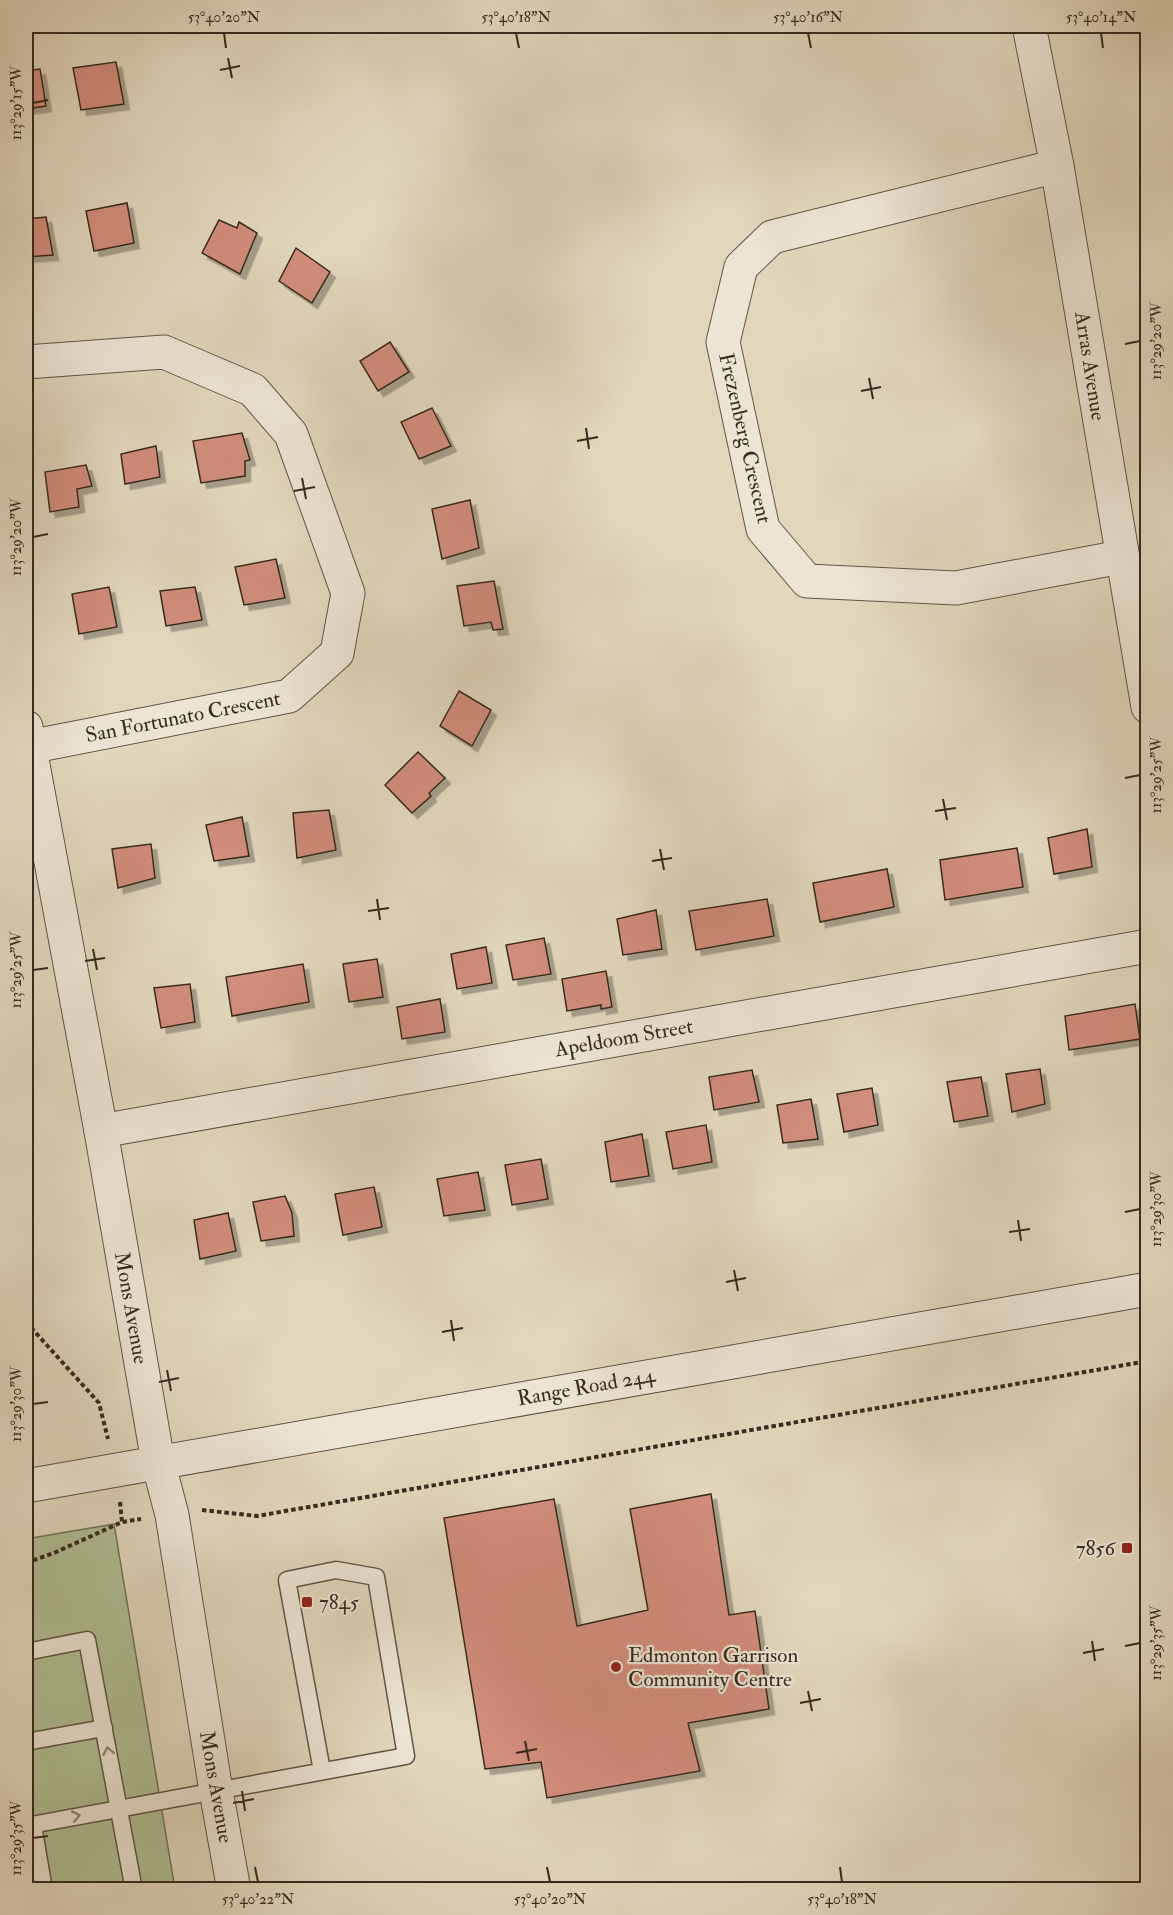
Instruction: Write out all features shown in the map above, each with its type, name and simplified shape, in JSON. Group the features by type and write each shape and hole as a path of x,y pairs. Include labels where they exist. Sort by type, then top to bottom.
{"street":[{"name":"Arras Avenue","path":"1029,26 1057,166 1148,707"},
{"name":"Frezenberg Crescent","path":"1057,166 772,237 741,267 723,342 763,529 807,581 956,588 1121,557"},
{"name":"San Fortunato Crescent","path":"26,362 164,352 253,390 291,434 348,593 337,653 289,696 27,741"},
{"name":"Mons Avenue","path":"27,741 101,1131 158,1462 172,1515 234,1890"},
{"name":"Apeldoom Street","path":"101,1131 1148,945"},
{"name":"Range Road 244","path":"26,1485 1148,1289"}],"lane":[{"path":"44,1890 29,1825 406,1756 376,1577 336,1570 287,1580 322,1771"},
{"path":"26,1652 87,1641 134,1890"},
{"path":"26,1742 104,1728"}],"path":[{"path":"26,1322 99,1403 115,1470 122,1522"},
{"path":"26,1563 54,1553 122,1522 206,1509 257,1516 1148,1362"}],"green space":[{"path":"114,1524 175,1889 26,1890 26,1539"}],"building":[{"path":"116,62 124,104 81,110 73,68"},
{"path":"40,69 46,106 26,109 26,71"},
{"path":"127,203 134,243 94,251 86,211"},
{"path":"46,217 53,255 26,257 26,219"},
{"path":"219,220 237,228 239,222 257,233 240,274 202,253"},
{"path":"296,248 330,272 312,303 279,281"},
{"path":"390,342 409,372 378,391 360,361"},
{"path":"432,408 451,446 419,459 401,422"},
{"path":"242,433 250,460 245,461 245,476 201,483 193,441"},
{"path":"156,446 160,477 125,484 121,454"},
{"path":"86,465 92,486 77,489 79,507 50,512 45,472"},
{"path":"470,500 479,548 442,559 432,509"},
{"path":"276,559 285,598 244,605 235,567"},
{"path":"494,581 503,629 493,630 491,622 464,626 457,586"},
{"path":"109,587 117,627 79,634 72,594"},
{"path":"195,587 202,620 166,626 160,591"},
{"path":"459,691 491,710 472,746 440,726"},
{"path":"418,752 445,778 429,793 431,796 412,813 385,785"},
{"path":"329,810 336,850 297,858 293,813"},
{"path":"242,817 249,856 214,861 206,825"},
{"path":"1087,829 1092,867 1054,874 1048,838"},
{"path":"151,844 155,878 118,888 112,849"},
{"path":"1017,848 1023,887 945,900 940,860"},
{"path":"887,869 894,907 820,922 813,883"},
{"path":"767,899 774,936 696,950 689,911"},
{"path":"656,910 662,949 623,955 617,919"},
{"path":"544,938 551,974 513,980 506,945"},
{"path":"486,947 492,983 457,989 451,954"},
{"path":"377,959 383,997 349,1002 343,964"},
{"path":"303,964 309,1002 232,1016 226,977"},
{"path":"606,971 612,1007 601,1009 601,1005 567,1011 562,979"},
{"path":"190,984 195,1022 161,1028 154,988"},
{"path":"440,999 445,1032 402,1039 397,1007"},
{"path":"1135,1004 1140,1039 1069,1050 1065,1016"},
{"path":"1040,1069 1045,1104 1012,1112 1006,1074"},
{"path":"752,1070 759,1102 714,1110 709,1077"},
{"path":"981,1077 988,1116 954,1122 947,1082"},
{"path":"872,1088 878,1125 844,1132 837,1094"},
{"path":"811,1099 818,1139 783,1143 777,1105"},
{"path":"706,1125 712,1162 673,1169 666,1132"},
{"path":"642,1134 649,1176 611,1182 605,1142"},
{"path":"541,1159 548,1199 512,1205 505,1165"},
{"path":"478,1172 485,1210 444,1216 437,1179"},
{"path":"374,1187 382,1227 343,1235 335,1194"},
{"path":"285,1196 292,1213 294,1236 261,1241 253,1202"},
{"path":"228,1213 236,1251 200,1259 194,1220"},
{"name":"Edmonton Garrison Community Centre","path":"711,1494 729,1615 755,1611 769,1709 688,1723 700,1771 547,1798 541,1762 485,1769 444,1518 554,1499 577,1626 648,1610 630,1509"},
{"path":"30,1860 34,1890 26,1890 26,1861"}],"place":[{"name":"7856","path":"1127,1548"},
{"name":"7845","path":"307,1602"},
{"name":"Edmonton Garrison Community Centre","path":"616,1667"}]}
